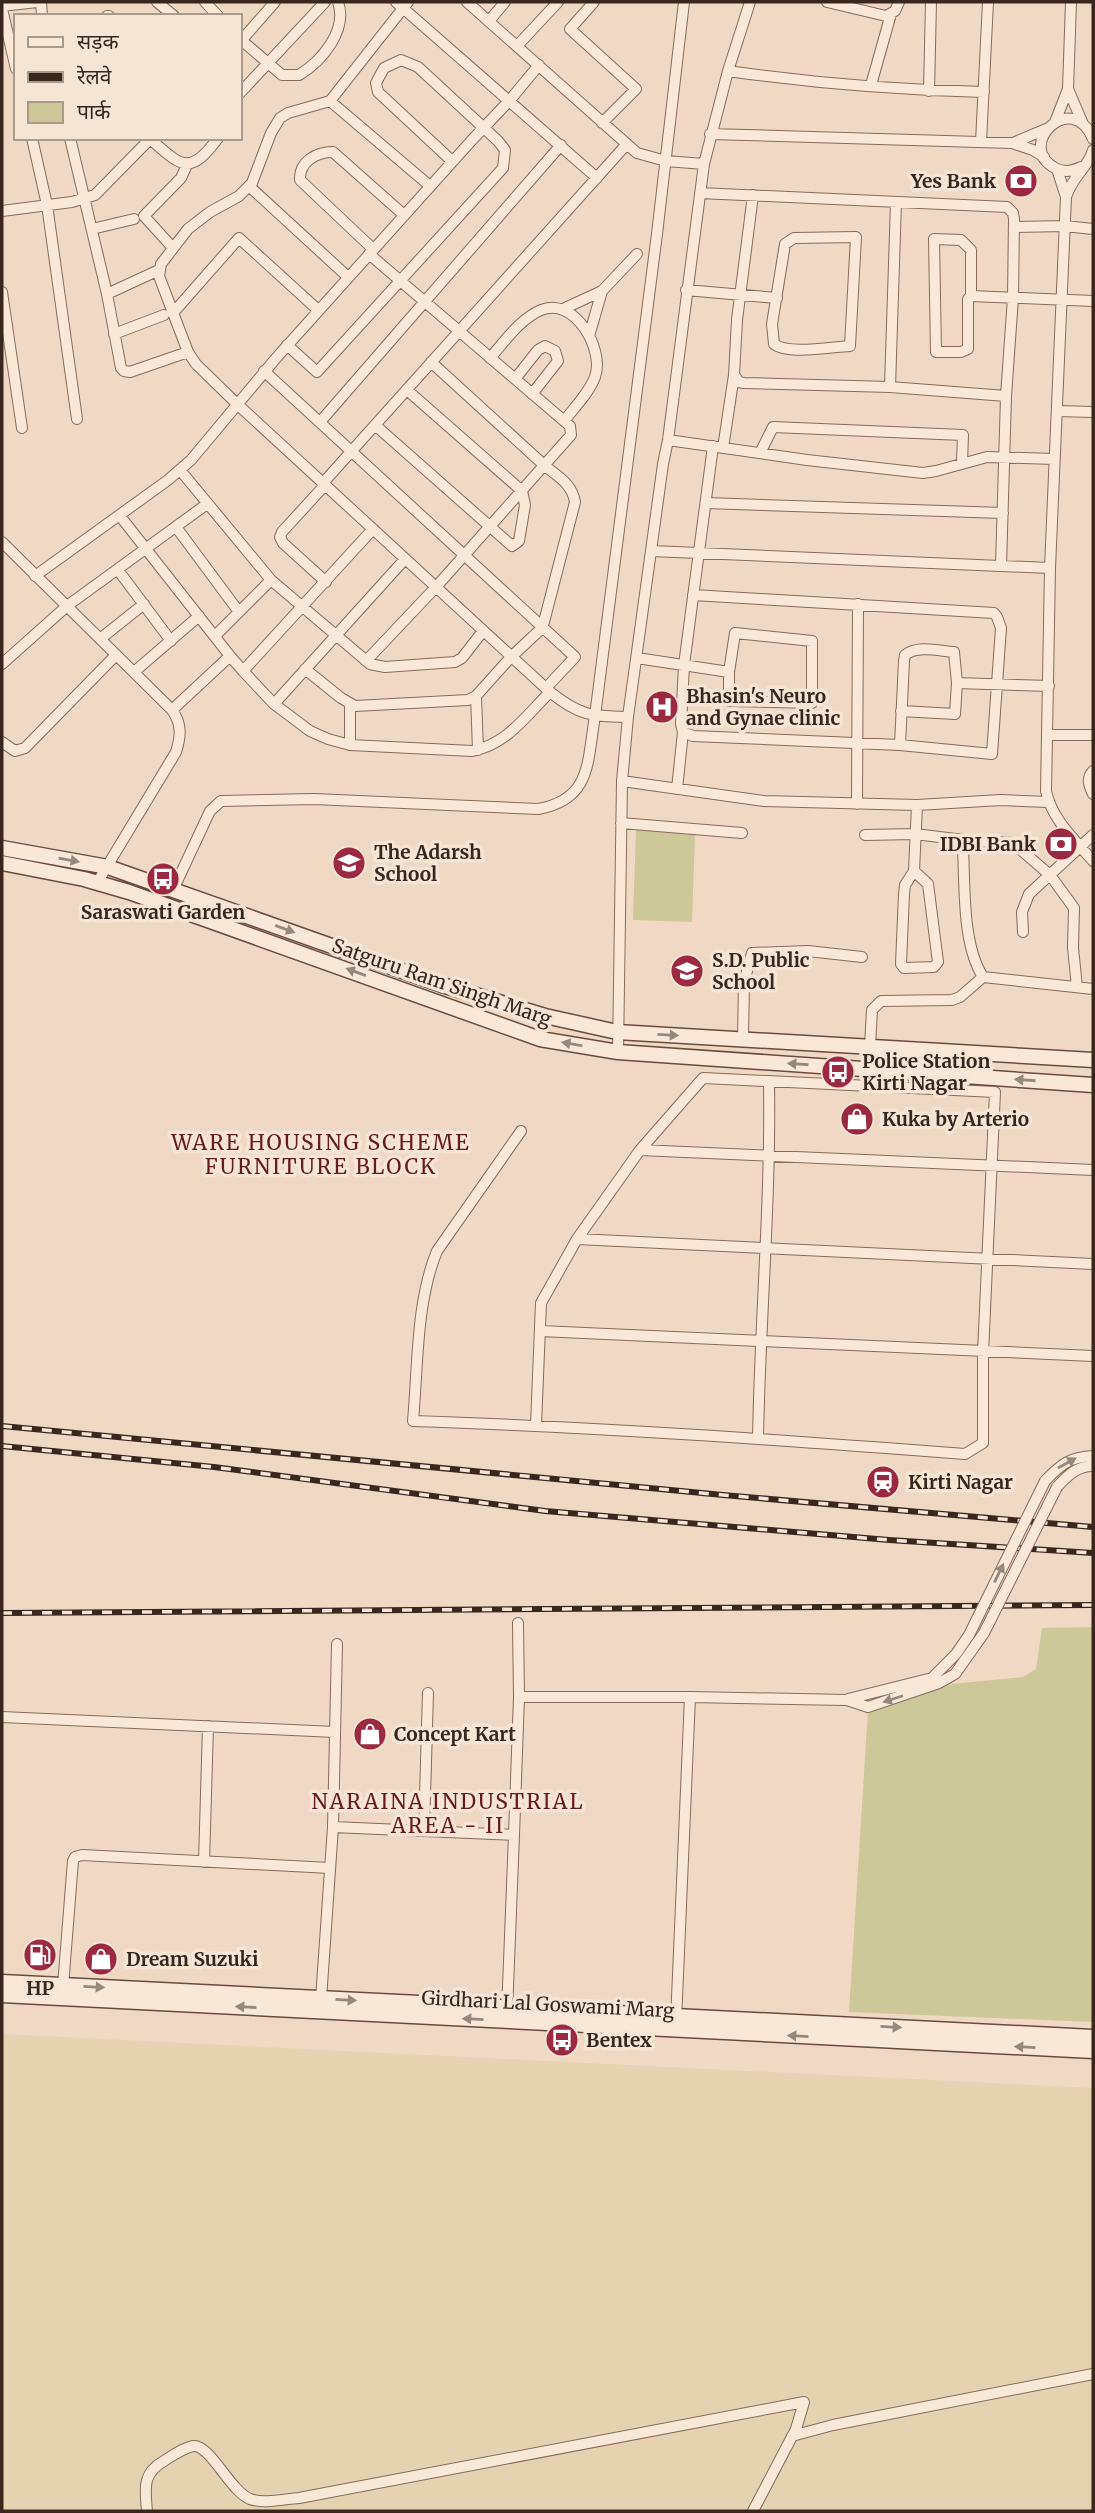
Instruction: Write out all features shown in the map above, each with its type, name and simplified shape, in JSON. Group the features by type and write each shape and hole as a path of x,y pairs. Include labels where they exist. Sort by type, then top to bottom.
{"main road":[{"name":"Satguru Ram Singh Marg","path":"2,848 108,867 442,985 545,1016 617,1032 1093,1060"},
{"name":"Satguru Ram Singh Marg","path":"2,863 97,883 270,941 540,1039 618,1052 996,1085 1093,1085"},
{"name":"Girdhari Lal Goswami Marg","path":"2,1982 55,1989 507,2015 1093,2037"},
{"name":"Girdhari Lal Goswami Marg","path":"2,1995 55,1989 321,1999 507,2015"},
{"name":"Girdhari Lal Goswami Marg","path":"676,2023 1093,2051"}],"street":[{"path":"14,60 2,7 39,2"},
{"path":"157,2 172,14"},
{"path":"242,38 275,2"},
{"path":"242,91 326,2"},
{"path":"242,42 282,75 290,77 306,71 320,57 338,30 341,12 338,2"},
{"path":"467,2 626,145 638,153 666,161 704,164"},
{"path":"489,21 505,2"},
{"path":"517,46 558,2"},
{"path":"594,2 570,29 636,89 603,123"},
{"path":"173,890 210,811 221,801 314,799 538,809 562,803 572,795 585,775 595,716 684,2"},
{"path":"618,1052 622,781 628,717 704,164 710,134 750,2"},
{"path":"827,2 886,16 895,11 899,2"},
{"path":"929,91 931,2"},
{"path":"981,142 988,2"},
{"path":"1012,143 1046,130 1055,122 1068,89 1071,2"},
{"path":"107,294 159,270 173,248 197,221 250,187 279,118 330,101 402,4 597,178"},
{"path":"871,85 891,14"},
{"path":"287,345 317,372 503,168 505,150 418,67 401,60 384,68 376,83 378,92 452,161"},
{"path":"35,576 180,470 318,310 539,65"},
{"path":"728,71 794,81 929,91 984,92"},
{"path":"1068,89 1090,132"},
{"path":"330,101 430,186"},
{"path":"1055,122 1069,119 1090,132"},
{"path":"1044,158 1041,143 1046,130"},
{"path":"710,134 1012,143 1033,150 1058,169 1073,171 1090,162"},
{"path":"32,140 47,205 77,419"},
{"path":"70,140 107,294 119,363 124,371 130,372 188,352"},
{"path":"2,211 84,199 103,190 149,140"},
{"path":"151,140 177,163 187,165 200,159 216,140"},
{"path":"320,422 561,145"},
{"path":"327,582 283,542 280,537 282,532 626,145"},
{"path":"1066,197 1073,178 1090,162 1093,150"},
{"path":"366,661 466,554 572,433 570,426 400,280 300,180 300,172 320,152 333,152 404,215"},
{"path":"173,248 144,216 181,178 187,165"},
{"path":"1058,169 1066,197 1050,568 1046,791 1048,802 1059,821 1093,861"},
{"path":"250,187 348,277"},
{"path":"700,193 1007,206 1013,213 1013,298 1006,396 1001,566"},
{"path":"677,789 683,732 681,724 684,665 706,503 734,376 753,195"},
{"path":"890,387 896,202"},
{"path":"92,229 134,219"},
{"path":"1014,227 1065,226 1093,229"},
{"path":"856,237 850,346 779,348 774,344 772,334 777,298 785,244 790,240 856,237"},
{"path":"114,334 168,314 239,238 318,310"},
{"path":"934,239 961,240 971,250 971,296 968,299 968,349 961,352 936,352 934,239"},
{"path":"490,358 524,320 544,309 563,309 602,291 637,254"},
{"path":"159,270 168,314 188,352 236,403 548,690 573,709 595,716 628,717"},
{"path":"686,290 777,298"},
{"path":"589,336 602,291"},
{"path":"2,292 22,428"},
{"path":"971,296 1093,301"},
{"path":"563,309 580,322 598,359 595,376 587,391 564,421"},
{"path":"515,379 538,350 549,346 555,351 558,361 533,394"},
{"path":"305,668 350,704 468,700 476,696 540,630 575,502 573,491 431,362"},
{"path":"120,516 243,671 274,705 310,731 350,745 478,750 495,745 504,738 575,657 264,371"},
{"path":"734,376 744,383 890,387 1006,396"},
{"path":"376,425 512,546 520,541 525,505 522,491 407,390"},
{"path":"1057,411 1093,412"},
{"path":"760,453 773,427 963,435 962,463"},
{"path":"668,439 923,473 987,457 1054,459"},
{"path":"180,470 271,580 366,661 385,667 455,662 462,658 483,631"},
{"path":"706,503 1003,513"},
{"path":"2,664 67,606 207,504"},
{"path":"176,527 239,612"},
{"path":"243,671 373,529"},
{"path":"3,546 172,710 180,725 176,752 97,883"},
{"path":"651,551 1050,568"},
{"path":"274,705 405,559"},
{"path":"118,570 171,641"},
{"path":"215,636 271,580"},
{"path":"683,732 693,736 900,745 992,754 1000,628 994,613 693,595"},
{"path":"100,639 144,604"},
{"path":"857,804 858,604"},
{"path":"134,672 199,616"},
{"path":"735,633 812,641 812,703 729,701 729,672 735,633"},
{"path":"900,745 901,711 904,661 908,651 920,649 954,652 957,683 955,714 901,711"},
{"path":"2,743 15,751 25,748 116,655"},
{"path":"172,710 230,656"},
{"path":"637,658 729,672"},
{"path":"957,683 1049,686"},
{"path":"476,696 478,750"},
{"path":"350,704 350,745"},
{"path":"1048,734 1093,735"},
{"path":"1093,771 1088,782 1093,794"},
{"path":"622,781 764,801 917,805 1001,800 1048,802"},
{"path":"914,871 928,884 938,962 934,967 904,968 901,964 904,894 905,885 914,871 917,805"},
{"path":"621,823 742,833"},
{"path":"865,835 915,834 1017,845 1050,875 1074,908 1073,948 1077,987"},
{"path":"1023,932 1024,901 1093,835"},
{"path":"972,841 963,848 967,908 975,961 983,977"},
{"path":"743,1039 744,982 752,953 808,951 862,957"},
{"path":"870,1046 871,1016 875,1005 881,1001 952,1000 960,997 983,977 1093,989"},
{"path":"521,1130 437,1251 429,1269 424,1291 413,1421 536,1425 965,1454 983,1443 983,1353 996,1085 703,1078 640,1150 577,1239 541,1303 536,1425"},
{"path":"758,1439 760,1342 770,1157 769,1081"},
{"path":"640,1150 1093,1170"},
{"path":"577,1239 1093,1264"},
{"path":"540,1331 1093,1356"},
{"path":"519,1696 847,1700 932,1678 957,1654 969,1635 1045,1480 1060,1464 1071,1458 1093,1456"},
{"path":"847,1700 868,1707 939,1683 955,1674 984,1633 1057,1487 1083,1466 1093,1466"},
{"path":"507,2015 519,1696 518,1623"},
{"path":"321,1999 333,1827 337,1644"},
{"path":"424,1831 428,1693"},
{"path":"676,2023 690,1697"},
{"path":"2,1717 335,1732"},
{"path":"204,1862 208,1726"},
{"path":"333,1827 514,1835"},
{"path":"55,1989 75,1857 82,1855 330,1868"},
{"path":"794,2432 1093,2374"},
{"path":"146,2511 144,2483 149,2473 156,2465 186,2448 201,2447 233,2487 253,2500 299,2498 804,2402 794,2432 753,2511"}],"shaded area":[{"path":"2,2034 1093,2088 1093,2511 2,2511"}],"green space":[{"path":"636,830 695,832 692,922 633,920"},
{"path":"1093,1627 1093,2022 849,2012 868,1710 952,1684 1023,1677 1036,1669 1042,1628"}],"railway":[{"path":"2,1426 723,1495 1093,1527"},
{"path":"2,1446 214,1467 545,1511 889,1540 1093,1553"},
{"path":"2,1613 1093,1605"}],"place":[{"name":"Yes Bank","path":"1021,181"},
{"name":"Bhasin's Neuro and Gynae clinic","path":"662,707"},
{"name":"IDBI Bank","path":"1061,844"},
{"name":"The Adarsh School","path":"349,863"},
{"name":"Saraswati Garden","path":"163,879"},
{"name":"S.D. Public School","path":"687,971"},
{"name":"Police Station Kirti Nagar","path":"838,1072"},
{"name":"Kuka by Arterio","path":"857,1119"},
{"name":"Kirti Nagar","path":"883,1482"},
{"name":"Concept Kart","path":"370,1734"},
{"name":"HP","path":"40,1955"},
{"name":"Dream Suzuki","path":"101,1959"},
{"name":"Bentex","path":"562,2040"}],"district":[{"name":"WARE HOUSING SCHEME FURNITURE BLOCK","path":"321,1154"},
{"name":"NARAINA INDUSTRIAL AREA - II","path":"448,1813"}]}
